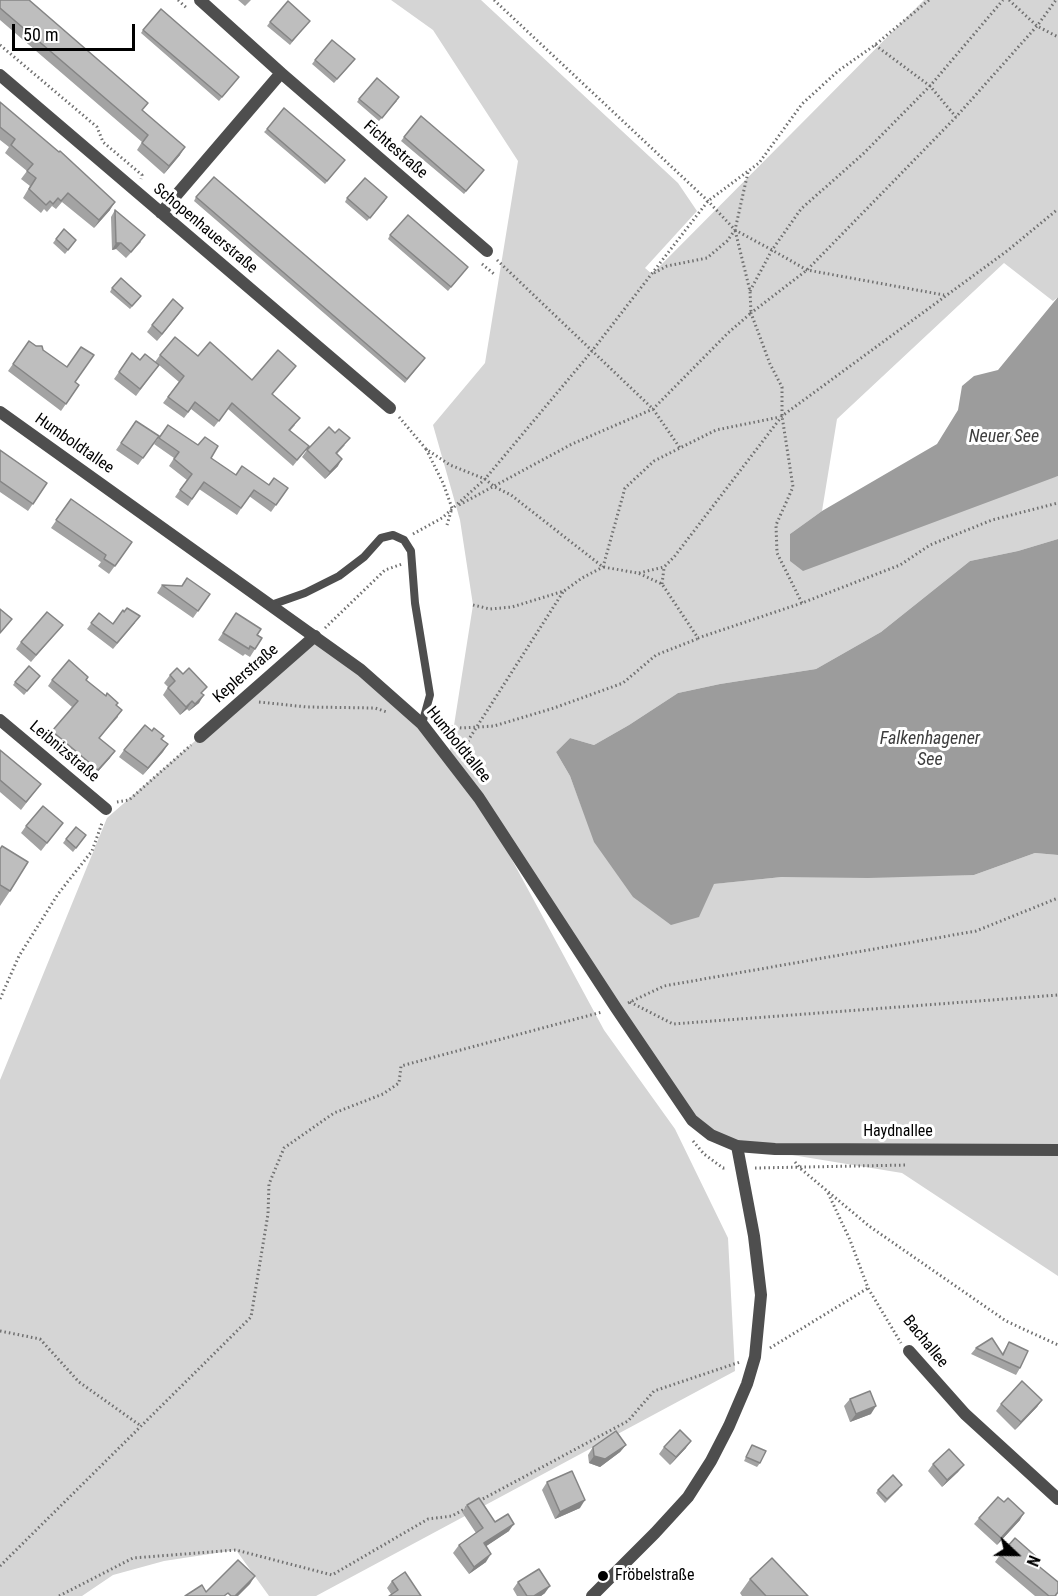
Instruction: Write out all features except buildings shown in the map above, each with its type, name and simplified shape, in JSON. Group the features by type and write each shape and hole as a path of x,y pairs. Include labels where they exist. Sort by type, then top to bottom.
{"street":[{"name":"Fichtestraße","path":"200,0 487,251"},
{"path":"161,213 281,73"},
{"name":"Schopenhauerstraße","path":"0,75 390,408"},
{"name":"Humboldtallee","path":"0,412 361,670 422,724 479,798 692,1120 711,1135 737,1146"},
{"name":"Keplerstraße","path":"200,737 315,636"},
{"name":"Leibnizstraße","path":"0,720 106,809"},
{"path":"592,1596 688,1497 711,1461 747,1384 755,1357 761,1296 754,1236 737,1146"},
{"name":"Haydnallee","path":"737,1146 785,1149 1058,1150"},
{"name":"Bachallee","path":"909,1351 965,1414 1058,1499"}],"lane":[{"path":"272,605 339,576 364,557 381,538 393,535 404,540 411,551 415,603 430,695 422,724"}],"path":[{"path":"494,0 708,201 735,230 807,270 944,295"},
{"path":"404,540 442,518 485,478 592,351 708,201 759,163 802,104 838,71 875,45 929,0"},
{"path":"750,291 772,250 801,208 863,153 930,86 1003,0"},
{"path":"1009,0 1037,26 1058,38"},
{"path":"452,508 572,444 653,409 728,333 807,270 956,117 1037,26 1056,0"},
{"path":"0,45 97,127 103,142 142,175 136,192"},
{"path":"875,45 930,86 956,117"},
{"path":"652,274 667,266 707,258 727,241 735,230 748,171"},
{"path":"662,584 664,567 782,416 1007,250 1058,209"},
{"path":"735,230 750,291 751,313 770,364 782,387 782,416 793,487 776,525 777,553 802,603"},
{"path":"487,251 653,409 680,448"},
{"path":"390,408 426,449 443,483 452,508 447,525"},
{"path":"473,605 490,609 512,607 564,591 603,567 626,488 654,460 716,430 782,416"},
{"path":"426,449 450,465 485,478 495,487 511,495 603,567 638,573 662,584 698,638"},
{"path":"422,724 462,728 494,726 554,708 623,682 656,655 900,565 930,545 992,520 1058,503"},
{"path":"315,636 385,570 411,561"},
{"path":"638,573 664,567"},
{"path":"463,754 469,740 564,591"},
{"path":"240,701 307,707 375,708 394,714"},
{"path":"0,999 19,956 52,903 92,851 106,809 117,802 129,800 200,737"},
{"path":"0,1566 251,1317 268,1214 269,1185 284,1148 334,1113 391,1089 399,1083 401,1066 616,1008 664,986 976,931 1058,898"},
{"path":"630,1002 673,1024 1058,995"},
{"name":"Bachallee","path":"785,1149 801,1169 827,1191 868,1288 896,1337 909,1351"},
{"path":"827,1191 869,1226 1006,1321 1058,1345"},
{"path":"59,1596 133,1558 179,1554 236,1550 332,1575 428,1519 452,1516 628,1421 654,1392 755,1357 868,1288"},
{"path":"0,1331 40,1339 79,1382 141,1426"}],"shaded area":[{"path":"391,0 481,0 678,183 697,211 645,268 652,274 924,0 1058,0 1058,297 1053,301 1004,263 837,419 822,511 790,534 1058,476 1058,539 1018,551 970,561 881,632 816,669 678,693 594,745 570,738 556,752 570,776 595,842 699,916 713,884 782,877 974,875 1035,853 1058,855 1058,1276 902,1173 737,1146 692,1120 484,808 604,1030 675,1129 728,1238 735,1371 316,1596 269,1596 236,1550 164,1561 113,1575 82,1596 0,1596 0,1080 107,818 315,636 361,670 449,757 473,605 460,520 433,425 485,363 518,161 433,30"}],"water":[{"name":"Neuer See","path":"1058,297 1058,476 803,571 790,561 790,534 822,511 937,444 958,410 962,386 974,376 998,370"},
{"name":"Falkenhagener See","path":"1058,539 1058,855 1035,853 974,875 868,878 782,877 714,884 699,917 671,925 633,897 594,842 570,776 556,752 570,738 594,745 678,693 816,669 881,632 970,561 1018,551"}],"place":[{"name":"Fröbelstraße","path":"603,1576"}]}
